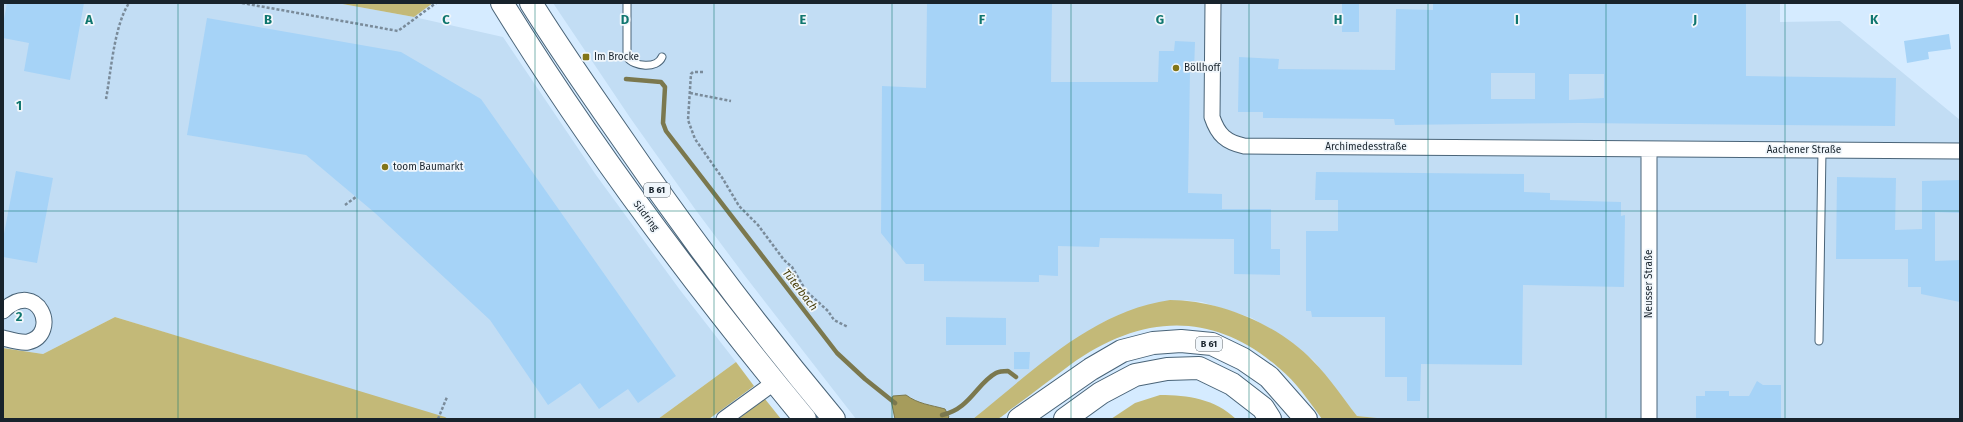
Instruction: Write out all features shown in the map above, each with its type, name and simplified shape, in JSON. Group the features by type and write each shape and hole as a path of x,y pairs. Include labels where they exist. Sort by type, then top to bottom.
{"main road":[{"name":"Südring","path":"502,3 550,79 613,172 685,268 774,382 805,419"},
{"name":"B 61","path":"531,3 570,64 668,205 793,370 834,419"},
{"name":"B 61","path":"1019,419 1091,369 1122,351 1153,343 1181,341 1212,344 1243,359 1269,377 1306,419"},
{"path":"1065,419 1101,393 1135,375 1167,369 1199,368 1232,384 1263,408 1270,419"}],"street":[{"name":"Archimedesstraße","path":"1213,3 1212,117 1216,129 1223,136 1239,145 1291,147 1649,149"},
{"name":"Aachener Straße","path":"1649,149 1960,151"},
{"name":"Neusser Straße","path":"1649,149 1649,419"},
{"path":"3,311 14,302 28,300 40,308 44,320 42,331 38,337 29,341 22,342 3,338"},
{"path":"724,419 774,382"}],"lane":[{"path":"627,3 627,57 629,60 639,64 656,64 660,62 662,57"},
{"path":"1819,341 1822,150"}],"path":[{"path":"106,99 119,28 123,13 129,3"},
{"path":"242,3 398,31 436,3"},
{"path":"703,72 693,72 691,74 688,120 695,139 723,179 736,202 758,225 784,260 792,267 806,292 828,311 834,320 848,327"},
{"path":"690,93 731,101"},
{"path":"345,205 356,197"},
{"path":"438,419 447,397"}],"shaded area":[{"path":"3,3 337,3 414,17 503,37 596,175 680,290 736,362 658,419 448,419 115,317 43,354 3,348"},
{"path":"337,3 433,3 414,17"},
{"path":"553,3 1780,3 1780,22 1840,21 1960,120 1960,419 1387,419 1357,416 1314,361 1295,345 1252,318 1202,302 1183,300 1107,320 1059,351 973,419 856,419 695,209 631,119"},
{"path":"1170,300 1209,304 1248,317 1266,326 1283,336 1313,361 1331,381 1357,416 1387,419 1322,419 1291,379 1253,349 1228,336 1201,328 1175,326 1149,328 1123,336 1096,348 1070,365 999,418 991,420 973,419 1064,346 1089,330 1142,306"},
{"path":"115,317 448,419 3,419 3,348 43,354"},
{"path":"736,362 754,386 709,419 658,419"},
{"path":"906,395 920,402 945,409 949,417 947,419 895,419 891,400 893,396"},
{"path":"1160,395 1191,397 1201,400 1219,407 1236,419 1111,419 1135,403"},
{"path":"765,399 781,419 738,419"}],"building":[{"path":"7,3 84,3 70,80 24,71 29,43 3,38 3,24"},
{"path":"927,3 1052,3 1051,82 1158,82 1159,51 1174,51 1175,41 1195,42 1194,71 1190,71 1188,193 1222,194 1222,209 1271,209 1271,249 1280,249 1280,275 1234,274 1234,239 1100,238 1099,247 1058,246 1058,276 1039,275 1039,282 924,281 924,264 906,264 881,233 882,86 926,88"},
{"path":"1342,3 1359,3 1359,32 1342,32"},
{"path":"1433,3 1746,3 1746,76 1896,78 1895,126 1580,123 1395,125 1394,119 1263,118 1263,112 1238,112 1239,57 1279,59 1278,69 1395,70 1396,9 1433,10","holes":["1491,73 1535,73 1535,99 1491,99","1569,74 1604,74 1604,98 1569,100"]},
{"path":"207,18 401,52 481,99 676,376 638,403 628,389 599,409 580,383 548,405 490,320 375,213 306,155 187,135"},
{"path":"1949,34 1951,49 1928,52 1929,59 1907,63 1904,41"},
{"path":"16,171 53,178 37,263 3,257 3,239"},
{"path":"1316,172 1524,174 1524,192 1550,193 1550,200 1621,202 1621,216 1625,215 1624,287 1523,285 1522,365 1421,364 1420,401 1407,401 1407,377 1385,377 1385,317 1312,317 1311,311 1306,311 1306,231 1338,231 1338,200 1315,200"},
{"path":"1837,177 1896,178 1895,230 1922,229 1922,181 1960,180 1960,213 1935,212 1935,261 1960,260 1960,302 1921,294 1921,287 1908,287 1908,259 1836,259"},
{"path":"946,317 1006,318 1006,345 946,345"},
{"path":"1014,352 1030,352 1029,369 1014,369"},
{"path":"1757,381 1763,385 1781,385 1781,419 1696,419 1696,396 1705,396 1705,391 1729,391 1729,396 1749,396"}],"waterway":[{"name":"Tüterbach","path":"626,79 661,82 665,87 663,123 666,131 837,353 865,379 895,403"},
{"name":"Tüterbach","path":"942,415 952,412 960,407 989,377 996,373 1000,371 1008,371 1016,377"}],"place":[{"name":"Im Brocke","path":"586,57"},
{"name":"Böllhoff","path":"1176,68"},
{"name":"toom Baumarkt","path":"385,167"}]}
